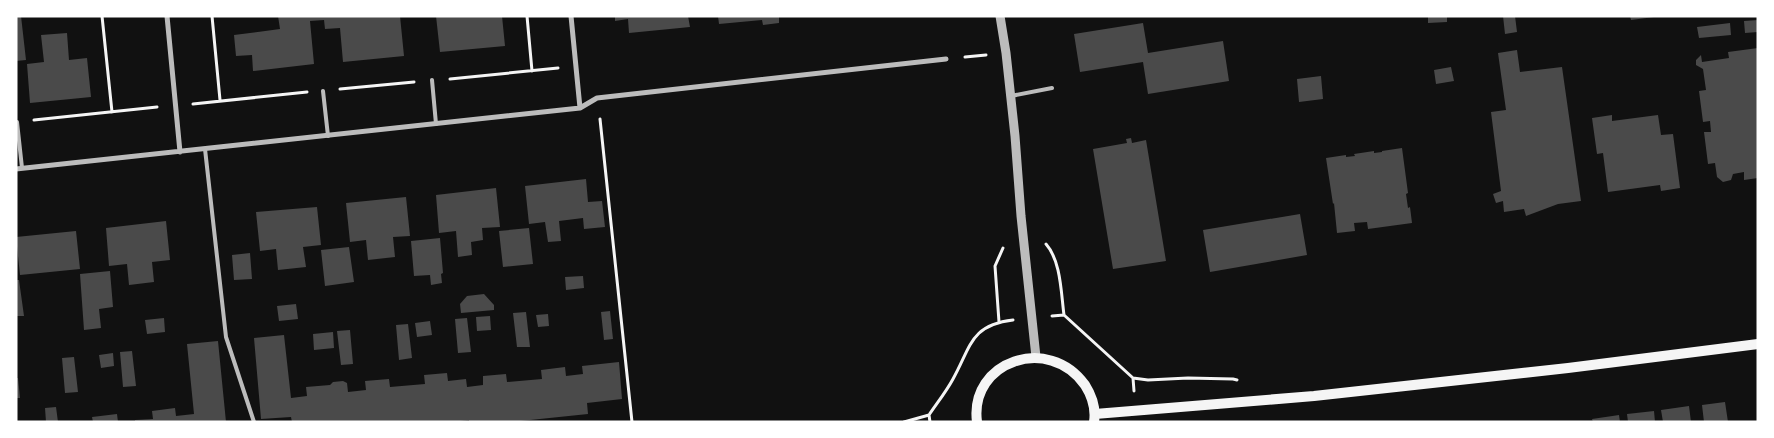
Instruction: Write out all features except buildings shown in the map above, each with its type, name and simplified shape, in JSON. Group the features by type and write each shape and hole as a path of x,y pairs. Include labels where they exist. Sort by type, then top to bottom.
{"main road":[{"path":"977,422 976,412 982,391 995,373 1014,361 1036,357 1058,362 1077,374 1090,392 1095,418 1568,368 1758,344"}],"street":[{"path":"167,16 180,152"},
{"path":"571,16 580,108"},
{"path":"1000,16 1011,96 1036,357"},
{"path":"19,169 580,108 597,98 946,59"}],"lane":[{"path":"432,80 436,124"},
{"path":"1011,96 1052,88"},
{"path":"323,91 328,136"},
{"path":"17,122 19,169"},
{"path":"205,149 226,337 254,422"}],"path":[{"path":"102,16 112,112"},
{"path":"212,16 220,100"},
{"path":"527,16 532,71"},
{"path":"946,59 1006,53"},
{"path":"17,122 220,100 576,67"},
{"path":"597,98 632,422"},
{"path":"1021,216 1050,249 1057,268 1064,315"},
{"path":"999,322 996,266 1003,247"},
{"path":"904,422 928,415"}]}
